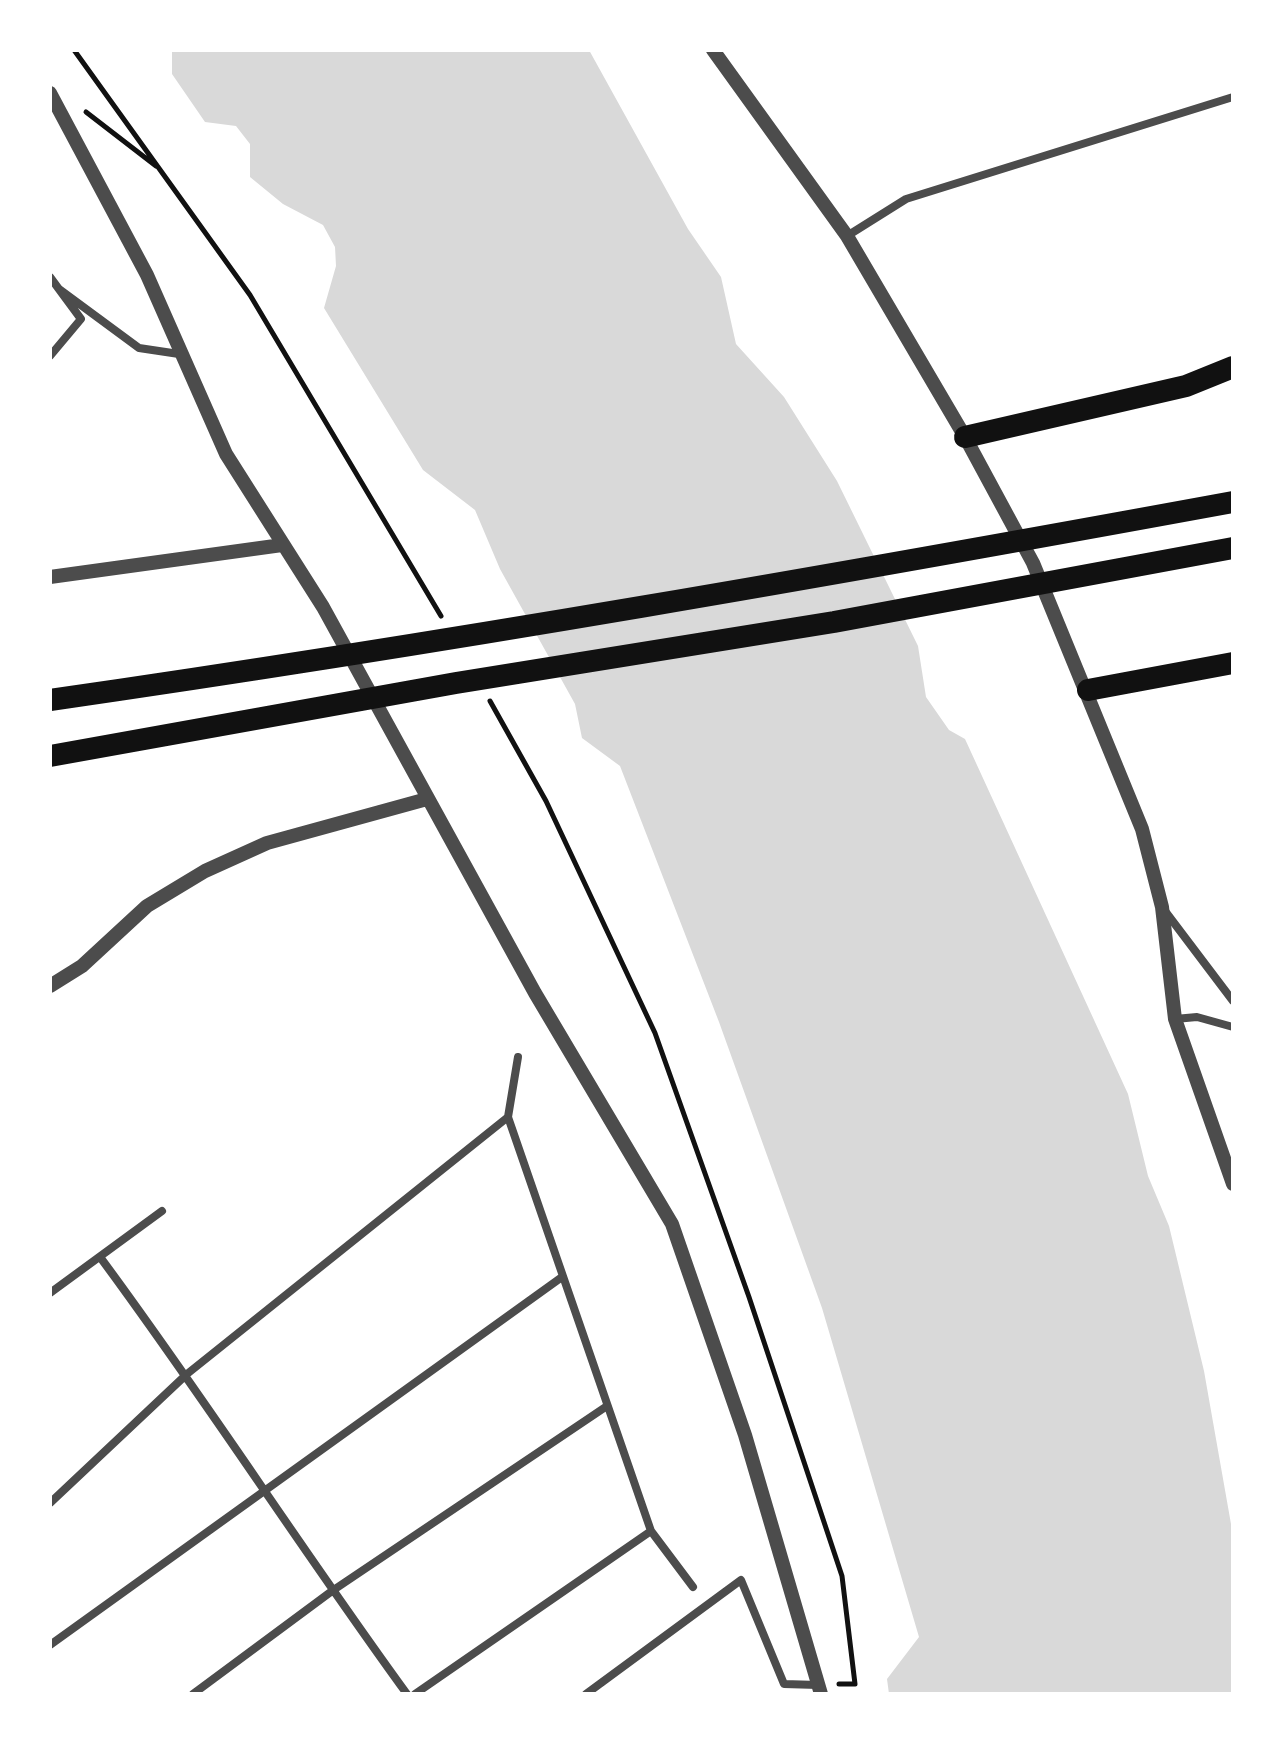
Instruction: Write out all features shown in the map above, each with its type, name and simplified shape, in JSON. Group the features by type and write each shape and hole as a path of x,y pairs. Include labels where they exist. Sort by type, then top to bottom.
{"highway":[{"path":"965,437 1186,386 1233,367"},
{"path":"50,700 310,663 1233,502"},
{"path":"50,756 1233,548"},
{"path":"1088,690 1233,663"}],"street":[{"path":"713,50 847,236 965,437 1033,563 1088,690 1142,829 1162,907 1175,1019 1233,1184"},
{"path":"50,93 147,275 179,354 226,454 323,607 535,993 672,1224 745,1435 820,1690 784,1684 741,1580 586,1694"},
{"path":"847,236 906,199 1233,97"},
{"path":"50,277 81,319 50,356"},
{"path":"59,289 139,348 179,354"},
{"path":"50,577 282,545"},
{"path":"50,986 82,966 147,906 205,871 267,843 427,799"},
{"path":"1162,907 1233,1001"},
{"path":"1175,1019 1197,1017 1233,1027"},
{"path":"518,1057 508,1117 651,1531 693,1587"},
{"path":"50,1503 187,1374 508,1117"},
{"path":"50,1293 162,1211"},
{"path":"100,1257 187,1374 332,1591 407,1694"},
{"path":"50,1645 562,1277"},
{"path":"193,1694 332,1591 607,1406"},
{"path":"415,1694 651,1531"}],"path":[{"path":"74,50 250,295 447,626"},
{"path":"86,112 160,169"},
{"path":"485,693 546,801 655,1033 749,1297 842,1576 855,1684"}],"shaded area":[{"path":"172,50 589,50 688,229 721,277 736,344 784,397 837,481 918,646 926,697 949,730 965,739 1128,1094 1148,1176 1169,1226 1204,1371 1231,1524 1233,1694 889,1694 887,1679 919,1637 822,1308 719,1022 620,766 582,738 575,704 500,569 475,510 423,470 324,308 336,266 335,247 323,225 283,204 250,177 250,144 236,126 205,122 172,74"}]}
